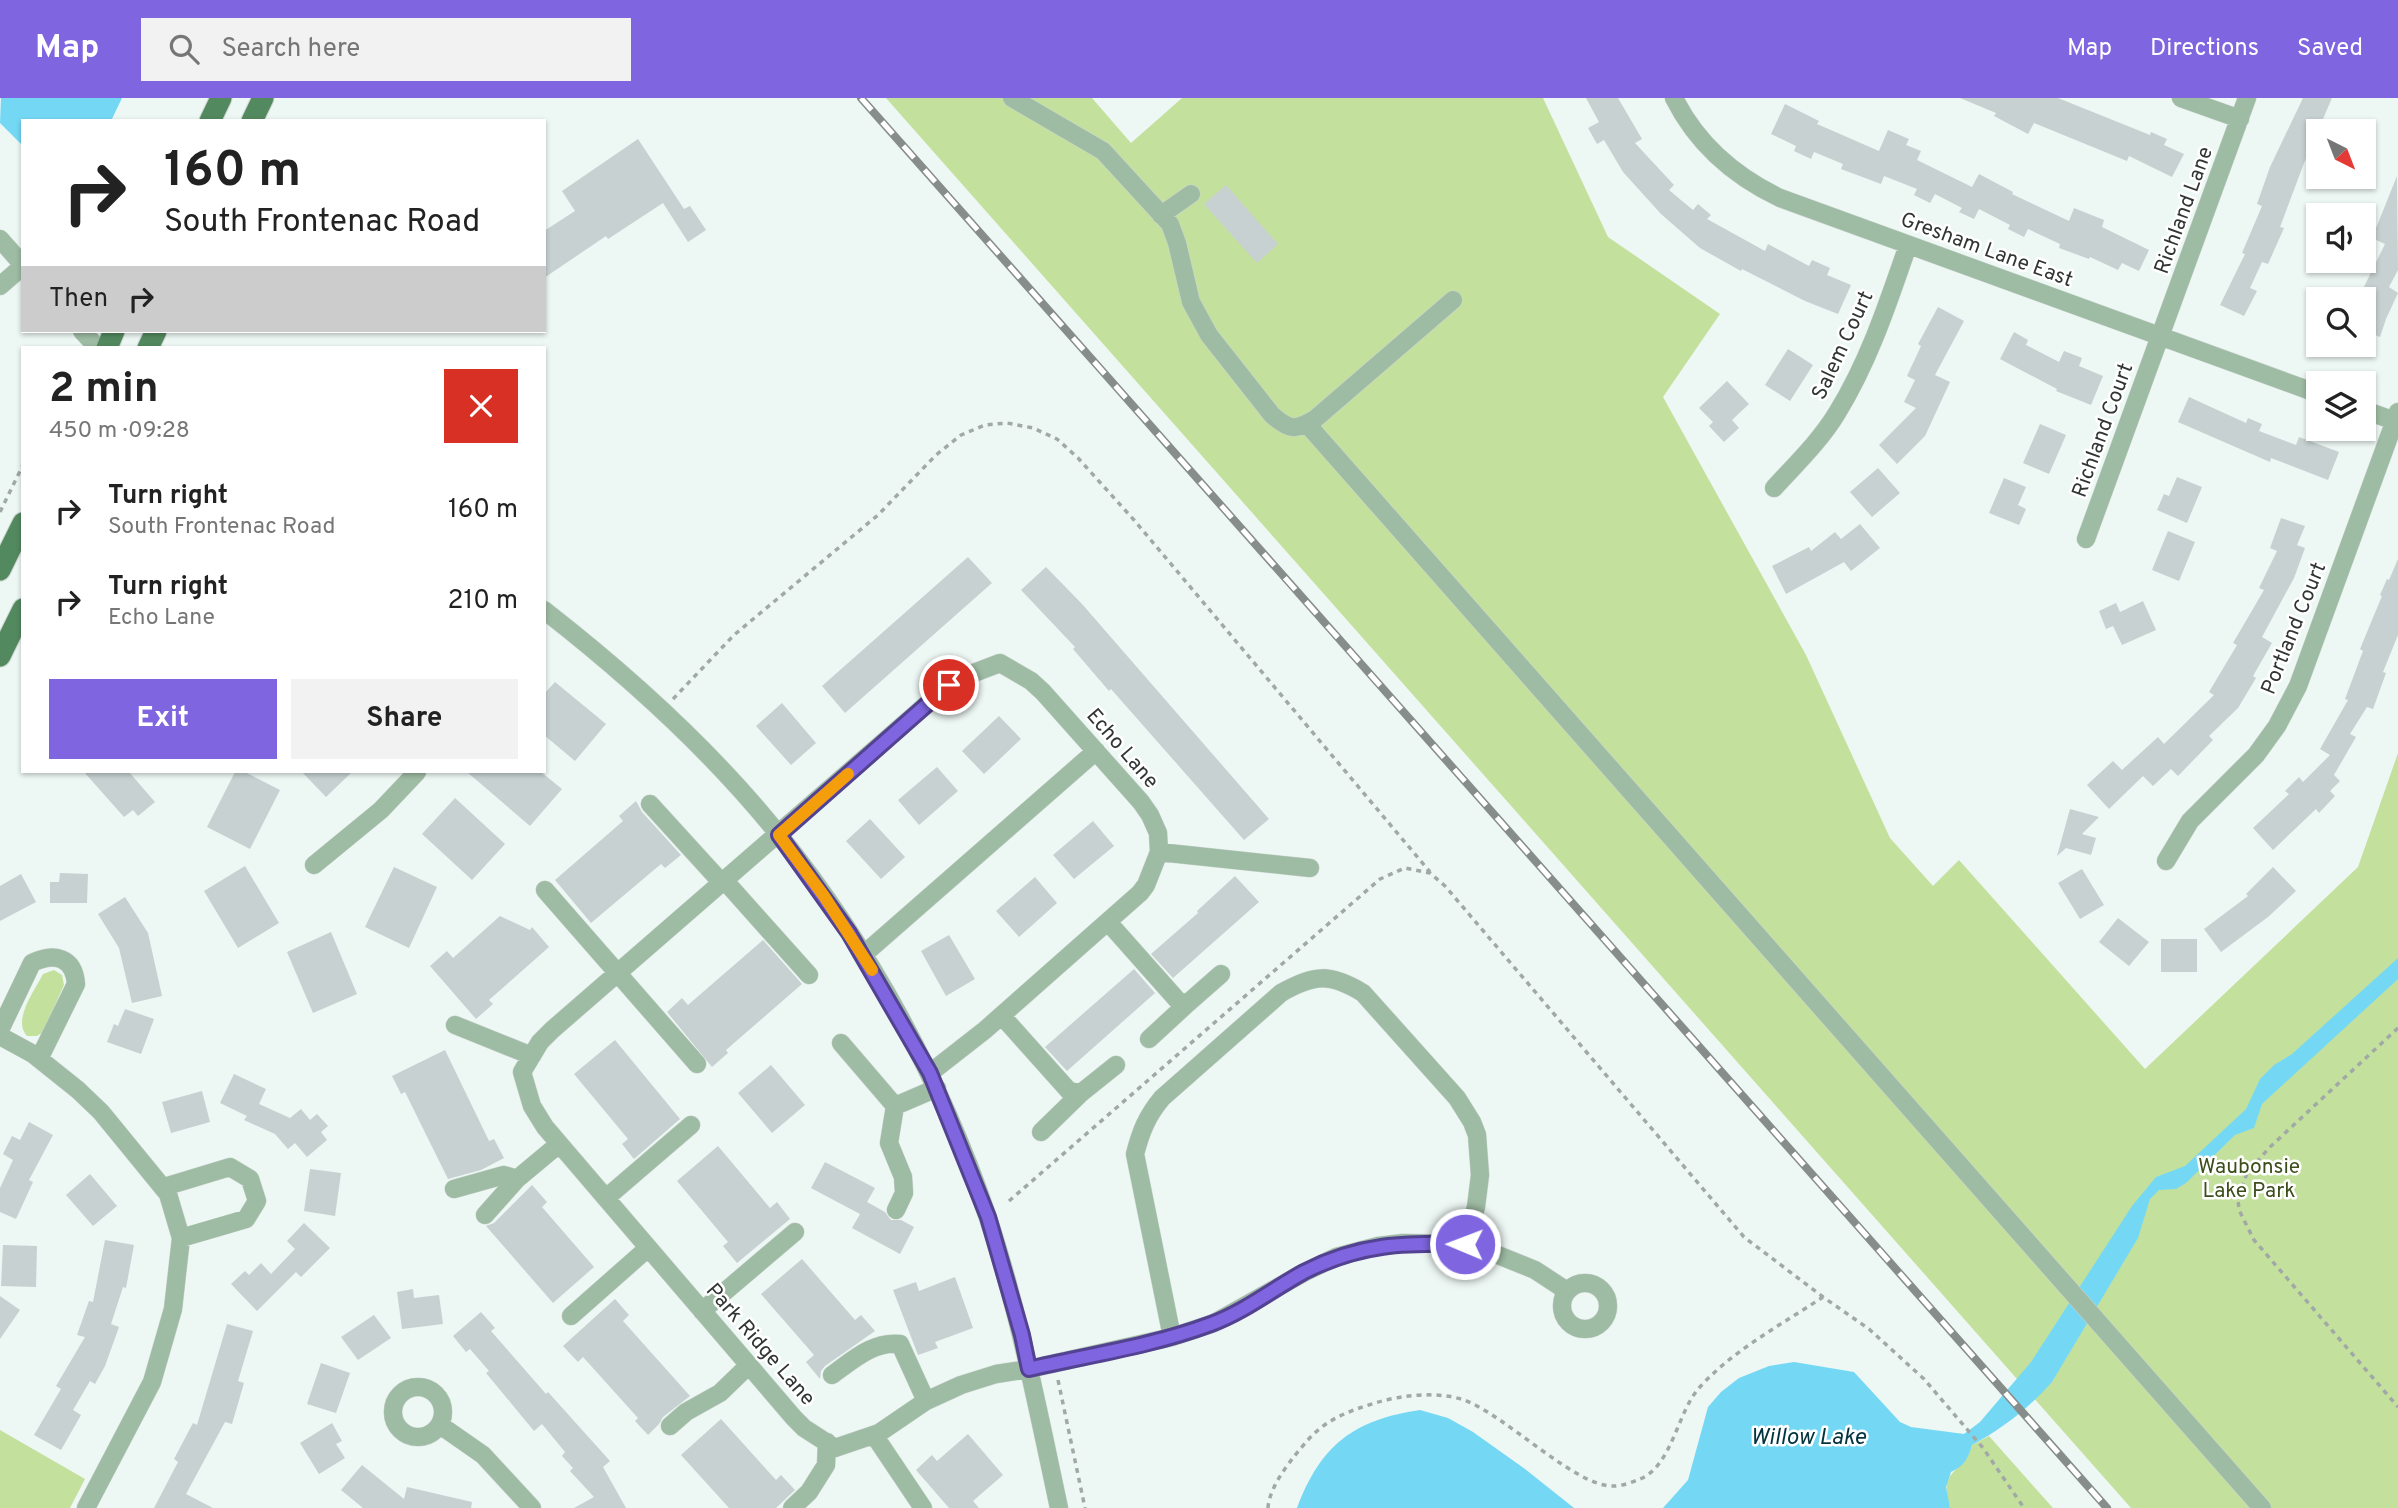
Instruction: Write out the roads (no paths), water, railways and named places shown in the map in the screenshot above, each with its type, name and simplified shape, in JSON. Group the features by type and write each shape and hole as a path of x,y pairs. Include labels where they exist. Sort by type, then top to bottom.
{"main road":[{"path":"211,119 221,98"},
{"path":"253,119 263,98"},
{"path":"0,570 21,527"},
{"path":"0,656 21,613"}],"street":[{"path":"1012,98 1103,151 1170,224 1191,302 1209,335 1272,415 1285,426 1300,428 1315,419 1453,300"},
{"name":"Gresham Lane East","path":"1674,98 1707,147 1740,176 1780,198 2306,389"},
{"path":"2181,98 2240,119"},
{"name":"Richland Lane","path":"2161,337 2247,98"},
{"path":"1161,215 1191,194"},
{"path":"0,239 21,263"},
{"name":"Salem Court","path":"1774,488 1822,435 1857,377 1909,245"},
{"path":"0,286 21,267"},
{"path":"84,333 96,346"},
{"name":"Richland Court","path":"2086,540 2161,337"},
{"path":"2376,413 2396,417"},
{"name":"Portland Court","path":"2166,860 2190,821 2256,755 2277,726 2298,686 2396,417"},
{"path":"1307,424 2262,1508"},
{"path":"546,612 617,668 718,765 779,835 863,955 934,1080 988,1217 1022,1335 1059,1508"},
{"name":"Echo Lane","path":"779,835 949,685 1000,663 1044,692 1150,815 1158,833 1159,852"},
{"path":"863,955 1096,751"},
{"path":"314,865 381,810 416,773"},
{"path":"650,804 809,975"},
{"name":"Park Ridge Lane","path":"779,835 552,1030 540,1042 522,1072 532,1106 559,1144 799,1423 827,1442"},
{"path":"896,1210 904,1193 903,1177 889,1143 895,1106 934,1080 1146,886 1159,852 1310,868"},
{"path":"545,890 697,1064"},
{"path":"1108,922 1173,998 1188,1003"},
{"path":"0,1030 32,963 43,957 54,957 67,962 75,970 76,984 40,1059"},
{"path":"1149,1039 1221,974"},
{"path":"1172,1337 1135,1154 1143,1126 1162,1098 1281,993 1302,981 1322,978 1345,982 1363,993 1466,1111 1477,1135 1480,1175 1476,1208 1465,1244"},
{"path":"1002,1016 1069,1091 1081,1093"},
{"path":"455,1025 532,1056"},
{"path":"0,1036 40,1059 101,1112 164,1187 181,1238 173,1309 152,1382 86,1508"},
{"path":"841,1043 895,1106"},
{"path":"1041,1132 1081,1093 1116,1065"},
{"path":"606,1198 691,1125"},
{"path":"485,1215 517,1179 559,1144"},
{"path":"164,1187 230,1167 250,1178 257,1201 246,1219 181,1238"},
{"path":"454,1189 504,1175 517,1179"},
{"path":"702,1311 794,1232"},
{"path":"827,1442 835,1448 874,1435 926,1401 961,1385 996,1374 1172,1337 1214,1323 1305,1272 1354,1251 1403,1243 1465,1244 1524,1265 1567,1291"},
{"path":"571,1316 648,1248"},
{"path":"832,1375 872,1348 889,1343 900,1344 926,1401"},
{"path":"670,1426 686,1412 720,1393 749,1365"},
{"path":"440,1425 483,1455 532,1508"},
{"path":"874,1435 923,1508"},
{"path":"792,1508 809,1492 826,1465 827,1442"}],"water":[{"path":"1,98 122,98 112,119 21,119 21,144 0,123"},
{"name":"Willow Lake","path":"2398,958 2398,979 2262,1104 2254,1128 2235,1135 2186,1183 2176,1189 2159,1190 2150,1199 2138,1238 2052,1382 2015,1417 1972,1445 1965,1462 1951,1472 1946,1487 1950,1508 1663,1508 1688,1480 1708,1407 1739,1378 1769,1366 1794,1362 1854,1372 1900,1422 1911,1427 1964,1434 1980,1422 2031,1362 2132,1206 2156,1177 2185,1166 2246,1109 2260,1079 2274,1065 2292,1054"},
{"path":"1420,1410 1448,1418 1473,1432 1574,1508 1297,1508 1317,1468 1342,1439 1376,1421"}],"railway":[{"path":"861,98 2107,1508"}],"park label":[{"name":"Waubonsie Lake Park","path":"2249,1178"}]}
